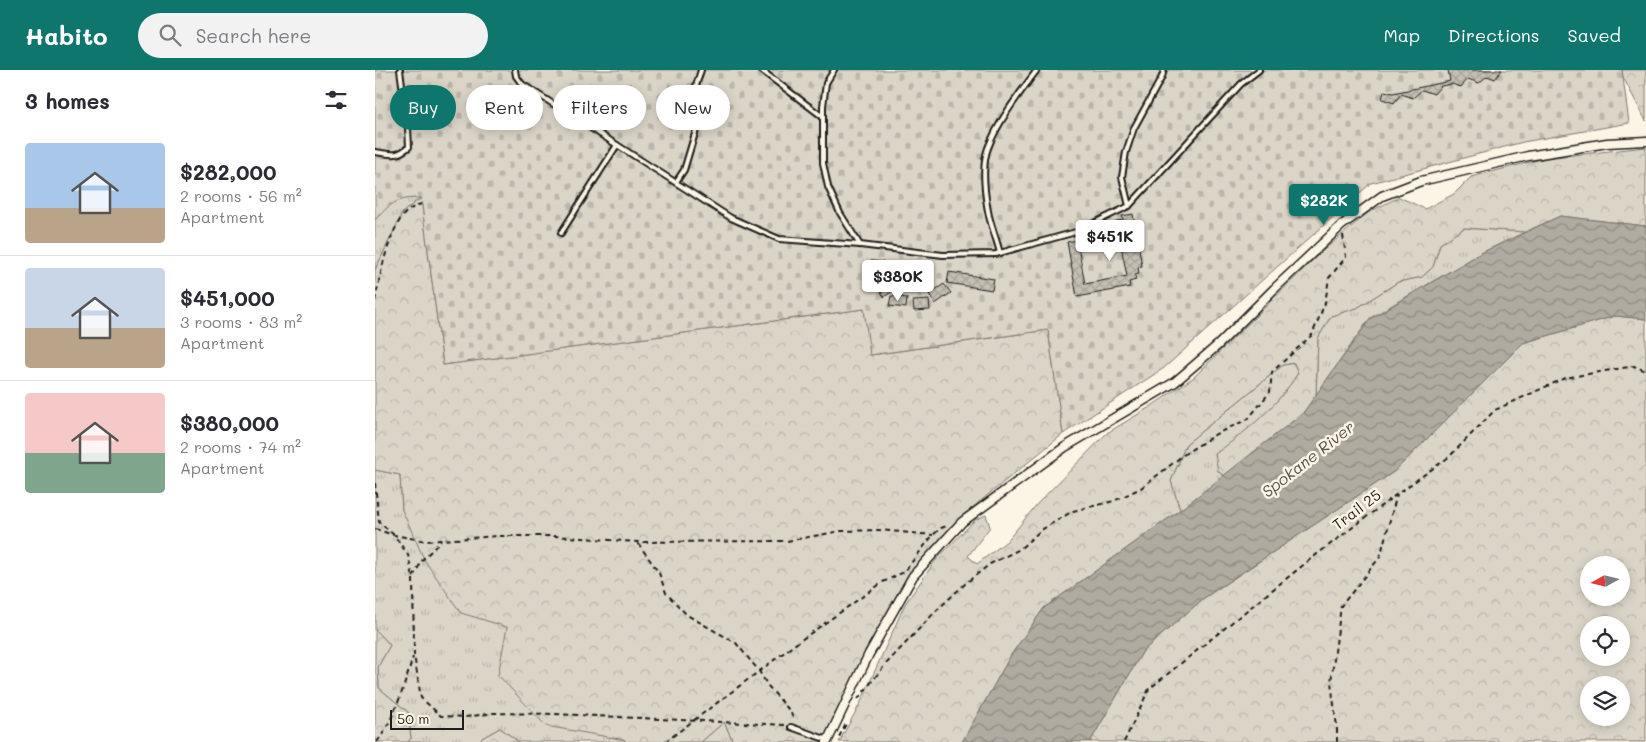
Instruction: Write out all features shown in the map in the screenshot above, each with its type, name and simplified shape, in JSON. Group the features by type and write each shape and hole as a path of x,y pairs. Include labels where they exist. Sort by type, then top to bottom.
{"street":[{"path":"828,741 869,654 913,576 962,522 1065,447 1175,382 1218,345 1342,225 1382,196 1421,181 1528,156 1607,143 1646,141"}],"lane":[{"path":"375,152 391,155 400,154 409,147 400,70"},
{"path":"515,70 522,84 731,218 779,239 861,244 943,255 1000,253 1076,232 1129,206 1241,84 1259,70"},
{"path":"676,182 684,170 696,130 695,86 701,70"},
{"path":"761,70 823,117"},
{"path":"834,70 826,84 823,106 823,163 827,187 840,213 861,244"},
{"path":"1000,253 989,218 985,191 987,149 998,128 1037,70"},
{"path":"1129,206 1122,177 1126,152 1134,128 1164,70"},
{"path":"561,234 617,145"},
{"path":"791,727 828,741"}],"path":[{"path":"375,301 381,274 395,230 402,216 411,207 421,204"},
{"path":"857,700 885,665 937,610 990,564 1020,549 1041,530 1073,511 1115,501 1141,488 1186,453 1216,434 1248,419 1270,392 1272,372 1312,335 1325,303 1329,278 1346,257 1342,225"},
{"name":"Trail 25","path":"1124,742 1149,689 1304,564 1449,457 1495,410 1565,378 1634,366 1646,371"},
{"path":"375,482 379,522 394,536 408,555 413,577 414,655 421,698 441,716 466,717 493,713 555,714 783,724 791,727"},
{"path":"1337,742 1331,682 1341,606 1380,557 1397,494"},
{"path":"375,530 394,536 426,541 498,536 555,536 637,542 787,540 841,531 870,530 933,535"},
{"path":"413,577 423,559 442,540"},
{"path":"637,542 659,573 666,593 687,615 736,642 759,671 768,686 790,711 798,729"},
{"path":"665,742 759,671 883,582 904,572 920,552"},
{"path":"377,742 401,696 414,655"},
{"path":"828,741 840,737 849,718"}],"green space":[{"path":"375,70 1622,70 1629,123 1523,142 1371,183 1164,368 1063,434 1048,330 870,355 864,309 443,365 421,198 400,200 385,209 375,220"},
{"path":"1622,70 1646,70 1646,121 1623,77"},
{"path":"1646,147 1646,226 1560,216 1525,232 1464,228 1440,244 1433,267 1422,277 1398,282 1357,308 1331,316 1318,338 1316,395 1303,413 1224,476 1218,471 1215,454 1261,418 1298,373 1294,363 1283,365 1186,444 1171,481 1180,510 1044,608 1011,655 962,742 839,742 860,704 905,604 936,560 975,520 986,515 990,527 968,556 977,564 1007,541 1038,503 1107,433 1194,377 1319,254 1369,212 1399,197 1425,209 1454,194 1471,177 1546,158"},
{"path":"408,198 421,198 403,212 375,270 375,220 391,203"},
{"path":"421,198 443,365 864,309 871,355 1048,330 1063,434 962,516 909,573 864,655 824,742 730,742 732,739 724,722 701,742 626,742 625,740 546,726 498,675 507,627 461,613 425,561 402,510 400,475 375,470 375,270 403,212"},
{"path":"1464,228 1525,232 1481,253 1370,318 1316,395 1318,338 1331,316 1357,308 1398,282 1422,277 1433,267 1440,244"},
{"path":"1615,316 1646,319 1646,742 1090,742 1143,651 1204,598 1395,471 1523,343"},
{"path":"1294,363 1298,373 1271,408 1216,454 1218,471 1224,476 1180,510 1171,481 1186,444 1283,365"},
{"path":"375,470 400,475 402,510 507,627 626,742 519,742 500,728 482,738 480,742 408,742 411,738 408,712 379,688 378,667 390,645 375,629"},
{"path":"375,629 390,645 378,667 379,688 408,712 411,738 408,742 375,742"},
{"path":"724,722 732,739 730,742 701,742"},
{"path":"500,728 519,742 480,742 482,738"}],"water":[{"name":"Spokane River","path":"1560,216 1646,226 1646,319 1615,316 1523,343 1395,471 1204,598 1143,651 1090,742 962,742 1011,655 1044,608 1180,510 1303,413 1370,319 1481,253"}],"building":[{"path":"1448,70 1502,70 1495,79 1487,76 1479,83 1468,79 1461,87 1452,84 1441,86 1434,94 1422,90 1413,98 1401,94 1394,103 1382,99 1384,91 1393,93 1450,81"},
{"path":"1133,214 1142,266 1138,267 1139,274 1135,275 1136,280 1129,282 1130,287 1077,297 1067,242 1077,240 1085,284 1127,276 1116,221 1123,220 1122,216"},
{"path":"871,261 883,262 882,273 893,290 884,297 875,281 879,279 879,273 870,272"},
{"path":"949,272 994,279 992,290 947,283"},
{"path":"944,284 951,293 935,304 929,294"},
{"path":"891,296 907,298 906,308 889,306"},
{"path":"929,300 930,310 914,311 913,301"}]}
